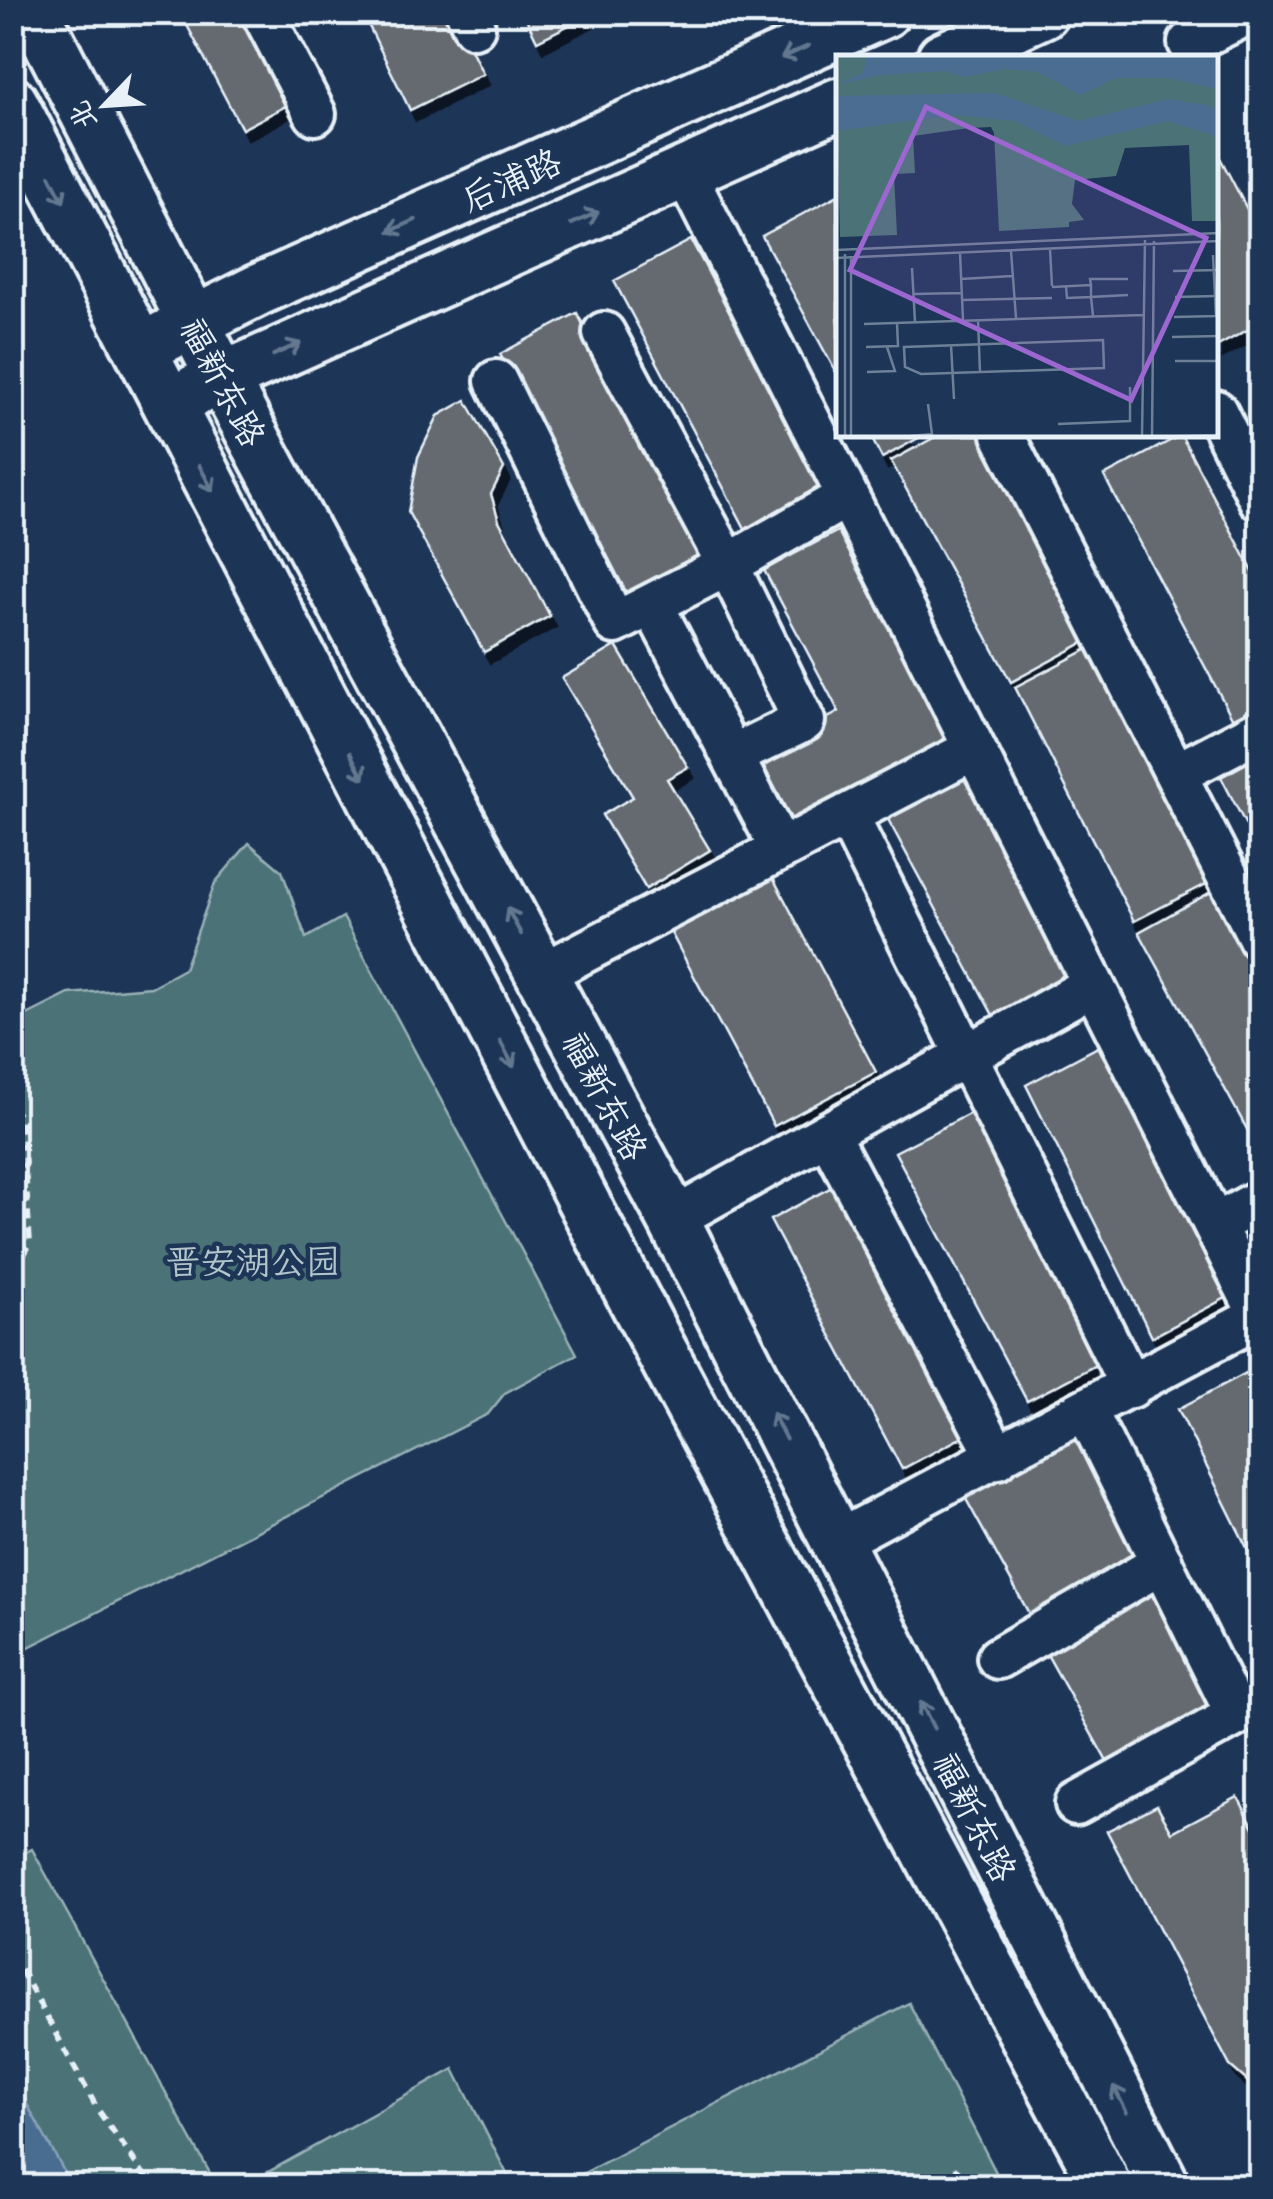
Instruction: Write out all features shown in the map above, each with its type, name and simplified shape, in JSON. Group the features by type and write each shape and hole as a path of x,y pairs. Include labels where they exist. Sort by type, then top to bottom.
{"main road":[{"name":"福新东路","path":"34,12 222,378 673,1219 1164,2186"},
{"name":"后浦路","path":"138,349 258,290 884,12"},
{"path":"949,55 1043,12"},
{"name":"福新东路","path":"12,103 655,1339 1106,2186"},
{"name":"后浦路","path":"167,404 836,105"}],"street":[{"path":"262,12 315,114"},
{"path":"1189,42 1252,12"},
{"path":"685,174 1260,1316 838,1541"},
{"path":"604,333 728,565 804,721 732,756"},
{"path":"496,382 615,623 728,565 846,497"},
{"path":"1236,429 1260,500"},
{"path":"1005,438 1260,940"},
{"path":"652,604 780,850"},
{"path":"1176,774 1260,730"},
{"path":"542,974 974,749"},
{"path":"847,815 1131,1388"},
{"path":"673,1219 1093,985"},
{"path":"828,1134 998,1458"},
{"path":"1215,1225 1260,1200"},
{"path":"1076,1804 1248,1708 1162,1563 1086,1410"},
{"path":"998,1658 1162,1563"}],"path":[{"path":"12,1107 22,1120 30,1244 12,1275"},
{"path":"12,1954 98,2110 152,2186"},
{"path":"946,2186 958,2168"}],"green space":[{"name":"晋安湖公园","path":"249,843 282,871 306,938 343,917 577,1354 505,1393 488,1414 13,1655 13,1014 17,1020 69,994 151,987 184,969 215,883"},
{"path":"32,1849 217,2186 13,2186 12,1860"},
{"path":"909,2003 1003,2186 559,2186"},
{"path":"454,2069 513,2186 243,2186"}],"water":[{"path":"13,2079 72,2186 13,2186"}],"building":[{"path":"180,12 248,12 295,101 242,129"},
{"path":"362,12 453,12 483,74 410,110"},
{"path":"523,12 595,12 537,41"},
{"path":"1218,154 1260,234 1260,323 1218,346"},
{"path":"836,196 836,372 762,236"},
{"path":"691,240 823,489 746,530 614,281"},
{"path":"577,313 708,562 632,603 500,354"},
{"path":"466,400 504,468 491,494 499,521 550,616 484,652 408,512 418,457 438,416"},
{"path":"872,438 919,438 882,458"},
{"path":"933,438 986,438 1094,637 1011,682 891,461"},
{"path":"1175,438 1183,438 1260,585 1260,712 1236,725 1104,476"},
{"path":"838,531 947,738 791,819 758,755 839,712 764,570"},
{"path":"616,646 688,767 667,779 710,850 646,889 602,815 633,797 562,678"},
{"path":"1094,646 1214,880 1134,921 1015,687"},
{"path":"1260,756 1260,852 1221,777"},
{"path":"964,763 1084,985 1001,1030 882,808"},
{"path":"772,876 876,1072 774,1126 670,931"},
{"path":"1222,886 1260,957 1260,1153 1139,932"},
{"path":"1098,1047 1235,1293 1152,1337 1026,1085"},
{"path":"973,1112 1105,1360 1027,1401 895,1152"},
{"path":"847,1179 979,1428 902,1469 770,1220"},
{"path":"1250,1371 1260,1390 1260,1574 1178,1409"},
{"path":"1073,1428 1143,1556 1031,1617 961,1490"},
{"path":"1152,1578 1222,1705 1110,1767 1039,1640"},
{"path":"1238,1797 1260,1839 1260,2087 1253,2086 1230,2066 1107,1831 1157,1805 1172,1832"}]}
